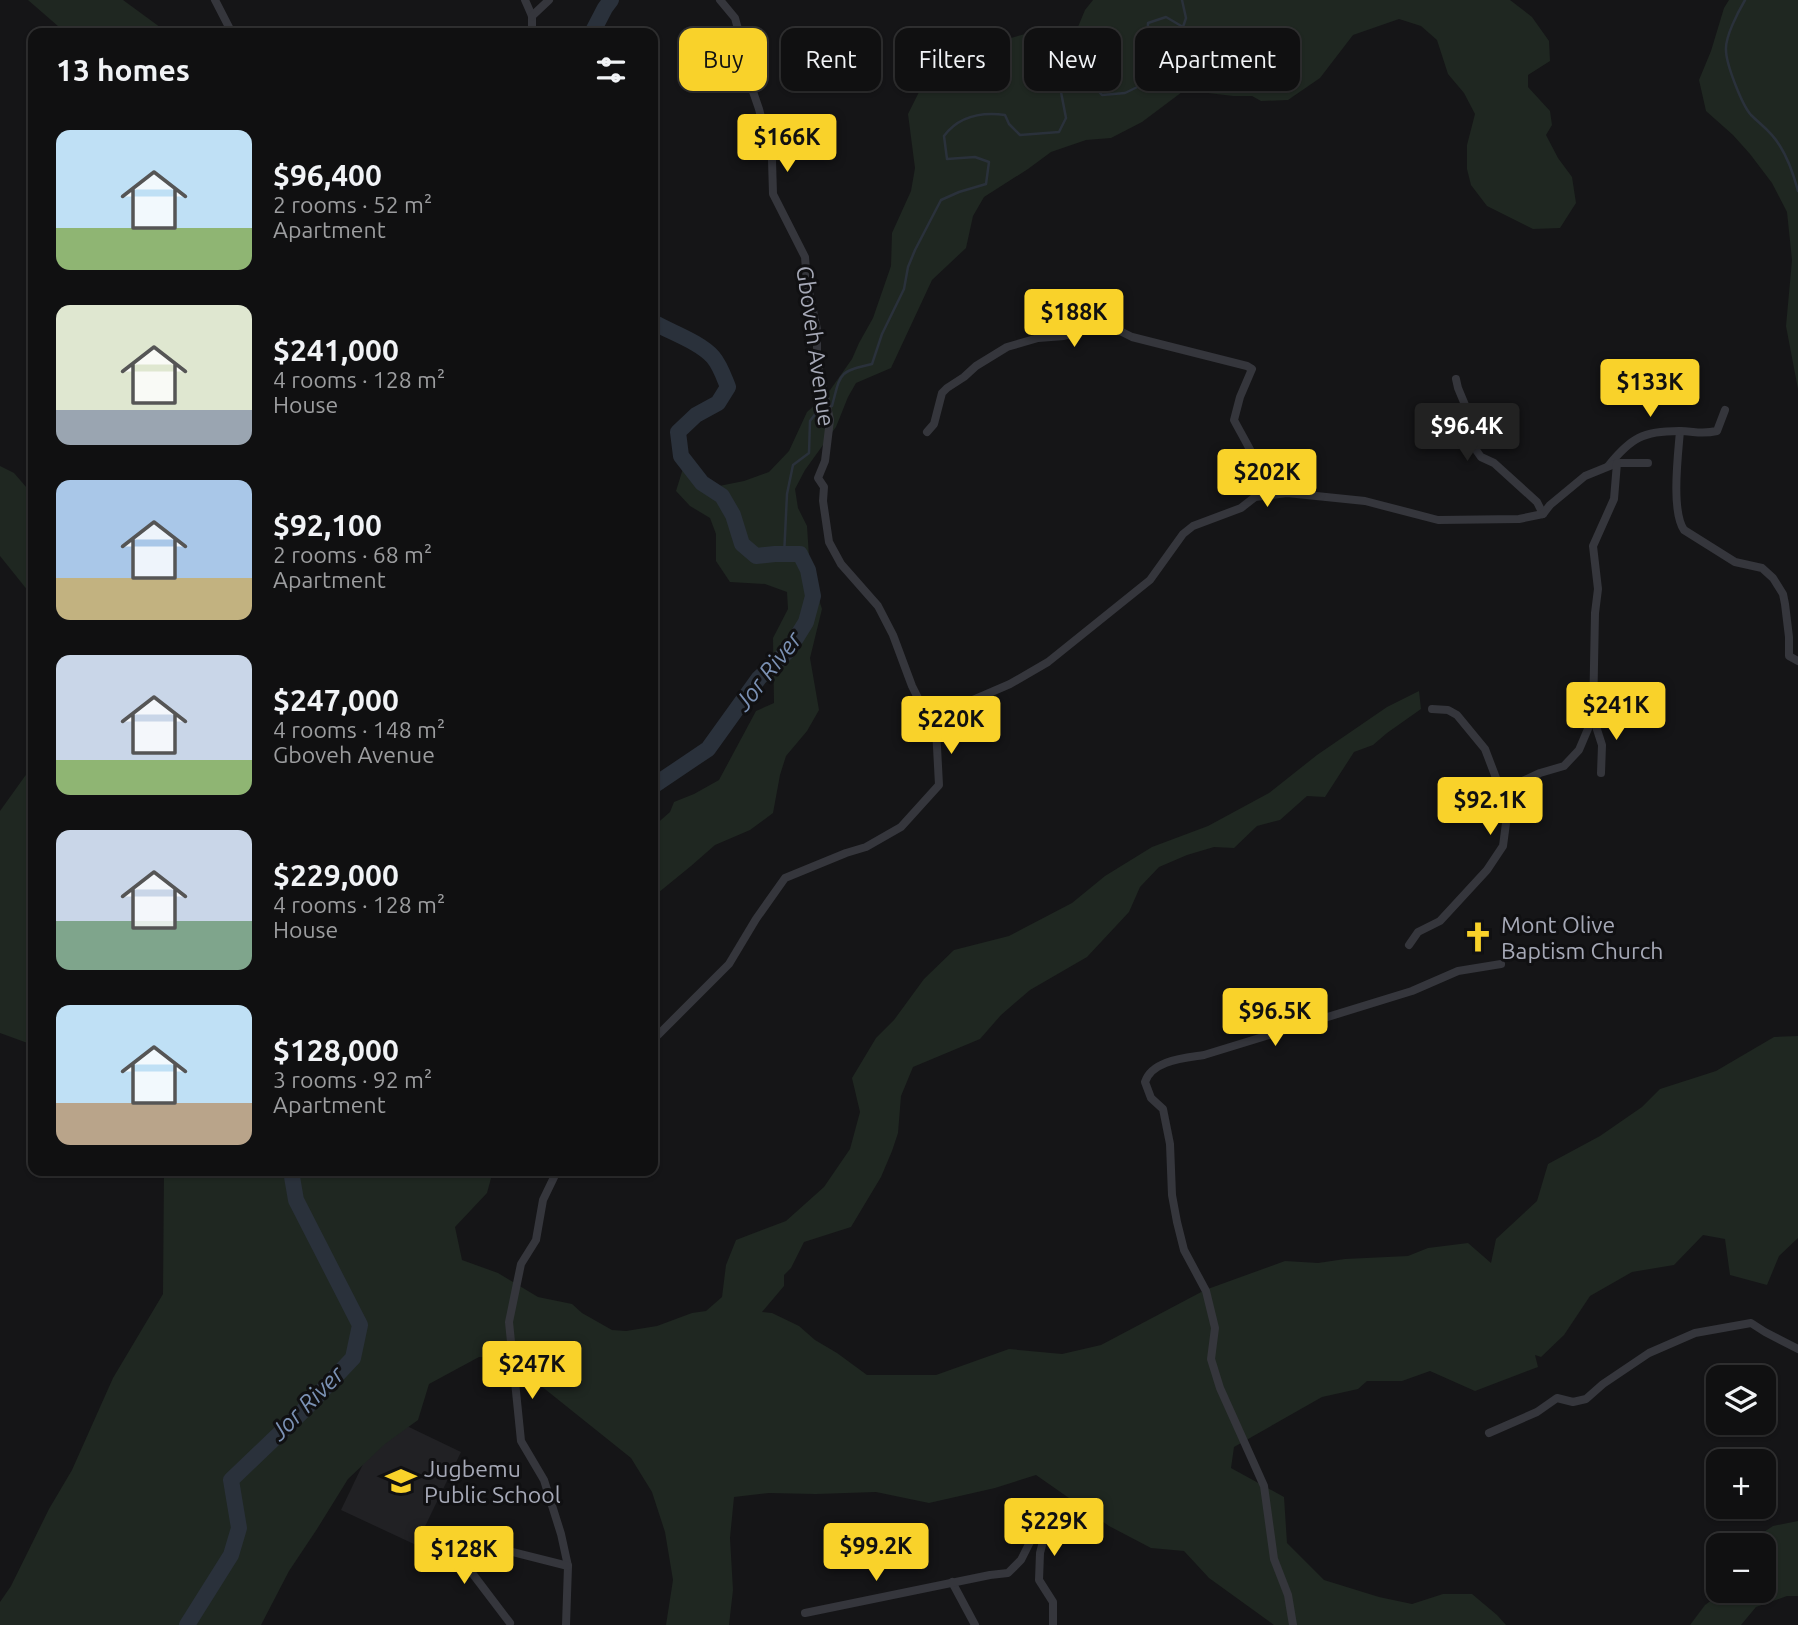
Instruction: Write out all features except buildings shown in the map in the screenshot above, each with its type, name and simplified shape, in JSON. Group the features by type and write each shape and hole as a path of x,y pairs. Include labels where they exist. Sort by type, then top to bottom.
{"street":[{"path":"215,0 230,28"},
{"path":"525,0 532,16 532,28"},
{"path":"532,16 549,0"},
{"name":"Gboveh Avenue","path":"658,1035 729,964 785,878 866,847 901,827 939,785 936,728 916,695 893,635 878,606 841,564 829,542 823,501 824,487 818,478 825,461 830,420 817,359 817,329 807,282 805,257 773,194 772,160 735,18 720,0"},
{"path":"927,432 934,424 942,393 976,366 1007,347 1038,338 1064,336 1106,324 1132,337 1252,369 1240,397 1234,421 1263,479 1261,489 1255,497 1241,508 1192,526 1183,534 1150,580 1058,655 1010,684 951,709 936,728"},
{"path":"1457,379 1476,450 1537,502 1543,514"},
{"path":"1606,469 1622,449 1642,435 1680,431 1704,434 1717,430 1725,410"},
{"path":"1680,431 1676,497 1679,523 1684,530 1735,562 1762,568 1773,578 1783,594 1789,656 1798,661"},
{"path":"1255,497 1287,493 1366,501 1437,520 1519,519 1543,514 1585,476 1617,463 1648,463"},
{"path":"1601,773 1602,744 1593,717 1598,590 1593,545 1614,499 1617,463"},
{"path":"1409,945 1418,932 1440,921 1487,870 1503,846 1506,823 1501,791 1485,749 1457,715 1448,709 1432,709"},
{"path":"1501,791 1540,773 1564,766 1579,750 1593,717"},
{"path":"1293,1625 1288,1595 1274,1559 1264,1486 1220,1388 1212,1359 1215,1328 1206,1291 1184,1251 1172,1195 1170,1144 1163,1110 1151,1098 1144,1082 1147,1076 1163,1064 1204,1055 1387,999 1458,971 1501,964"},
{"path":"555,1176 543,1200 536,1240 521,1264 509,1322 521,1441 544,1480 568,1566 566,1625"},
{"path":"1489,1433 1537,1412 1556,1398 1573,1402 1586,1399 1602,1384 1649,1353 1695,1333 1751,1323 1798,1349"},
{"path":"426,1530 568,1566"},
{"path":"805,1613 1008,1573 1021,1560 1037,1530 1046,1530 1040,1553 1039,1580 1053,1602 1054,1625"},
{"path":"436,1533 469,1569 510,1623"},
{"path":"952,1583 975,1625"}],"shaded area":[{"path":"28,0 123,0 161,28 60,28"},
{"path":"1093,0 1510,0 1532,17 1549,41 1550,61 1528,75 1528,87 1550,111 1552,125 1546,135 1572,177 1576,203 1560,228 1533,229 1487,206 1471,185 1467,169 1467,145 1475,114 1464,93 1448,74 1437,40 1421,26 1399,19 1353,35 1320,78 1288,100 1261,101 1252,96 1205,91 1300,91 1300,28 1135,28 1135,91 1183,91 1142,122 1111,138 1086,140 1051,152 984,197 973,216 966,248 932,280 891,368 856,383 836,427 805,470 795,489 798,508 807,526 810,572 822,609 810,658 819,710 807,731 786,756 773,813 750,830 715,845 658,893 658,823 670,812 674,802 719,780 756,711 774,703 773,638 788,609 787,592 765,584 730,582 716,561 716,534 710,518 690,506 676,491 685,462 709,488 744,481 769,472 789,451 807,412 828,393 852,359 873,318 891,266 892,233 911,191 915,168 908,114 920,91 1010,91 1010,38 1024,34 1024,91 1121,91 1121,28 1078,28 1085,10"},
{"path":"1729,0 1798,0 1798,389 1786,326 1792,260 1787,212 1772,183 1750,154 1706,111 1699,80"},
{"path":"0,466 14,473 28,489 28,591 0,556"},
{"path":"1419,691 1421,709 1373,745 1354,752 1325,797 1307,796 1280,820 1257,826 1234,848 1214,847 1159,867 1140,887 1129,912 1087,957 1030,990 1001,1015 980,1039 913,1067 901,1096 898,1133 892,1151 881,1177 851,1227 804,1242 791,1268 784,1275 784,1286 762,1312 772,1313 799,1326 867,1375 936,1375 1009,1349 1062,1354 1101,1345 1205,1290 1285,1261 1318,1263 1408,1256 1428,1248 1468,1243 1491,1263 1496,1239 1537,1201 1548,1164 1600,1136 1642,1107 1660,1089 1716,1071 1774,1037 1798,1036 1798,1238 1779,1256 1767,1285 1730,1275 1725,1239 1703,1235 1674,1265 1632,1272 1590,1296 1564,1335 1541,1357 1535,1355 1538,1367 1475,1391 1430,1371 1402,1381 1367,1381 1358,1389 1322,1397 1234,1447 1231,1468 1284,1497 1287,1543 1324,1580 1412,1604 1443,1594 1472,1594 1506,1625 1274,1625 1209,1578 1184,1551 1151,1548 1109,1526 1036,1475 995,1488 929,1503 876,1492 769,1493 734,1497 730,1538 733,1590 729,1625 666,1625 673,1580 665,1532 652,1492 631,1458 506,1358 479,1357 429,1384 418,1420 385,1444 348,1479 289,1571 261,1625 0,1625 0,1602 72,1470 113,1378 163,1294 164,1176 492,1176 487,1193 455,1227 462,1260 498,1273 538,1297 572,1304 612,1330 626,1331 657,1326 692,1313 706,1311 722,1297 726,1265 736,1240 786,1221 824,1187 850,1149 860,1112 852,1078 876,1038 894,1020 924,979 954,950 1009,936 1072,903 1105,876 1152,847 1208,826 1269,793 1317,755 1387,707"},
{"path":"28,772 28,1043 0,1033 0,811"},
{"name":"Jugbemu Public School","path":"386,1416 461,1452 416,1545 341,1510"},
{"path":"1798,1521 1798,1596 1776,1600 1776,1533 1762,1533 1773,1526"},
{"path":"1767,1603 1756,1607 1741,1625 1690,1625 1705,1605"}],"waterway":[{"name":"Jor River","path":"595,28 611,0"},
{"path":"830,406 843,375 872,364 882,334 904,289 908,267 915,250 941,200 986,184 989,162 975,157 947,159 944,136 950,129 964,120 988,114 1005,115 1009,124 1020,135 1059,132 1066,118 1061,92 1068,84 1089,81 1102,95 1125,93 1160,76 1165,62 1150,45 1148,23 1166,17 1183,27 1186,18 1182,0"},
{"path":"1745,0 1728,38 1726,50 1729,65 1747,110 1783,151 1798,191"},
{"name":"Jor River","path":"658,324 693,342 713,357 728,387 718,403 696,415 678,432 681,456 702,483 722,496 733,515 742,544 756,556 800,554 808,570 813,596 806,622 788,651 759,678 708,749 658,783"},
{"path":"800,554 784,556 787,494 793,465 809,453 810,421 823,404"},
{"name":"Jor River","path":"187,1625 231,1555 239,1528 231,1480 303,1411 353,1358 360,1325 296,1200 292,1176"}],"place":[{"name":"Mont Olive Baptism Church","path":"1478,937"},
{"name":"Jugbemu Public School","path":"401,1481"}]}
